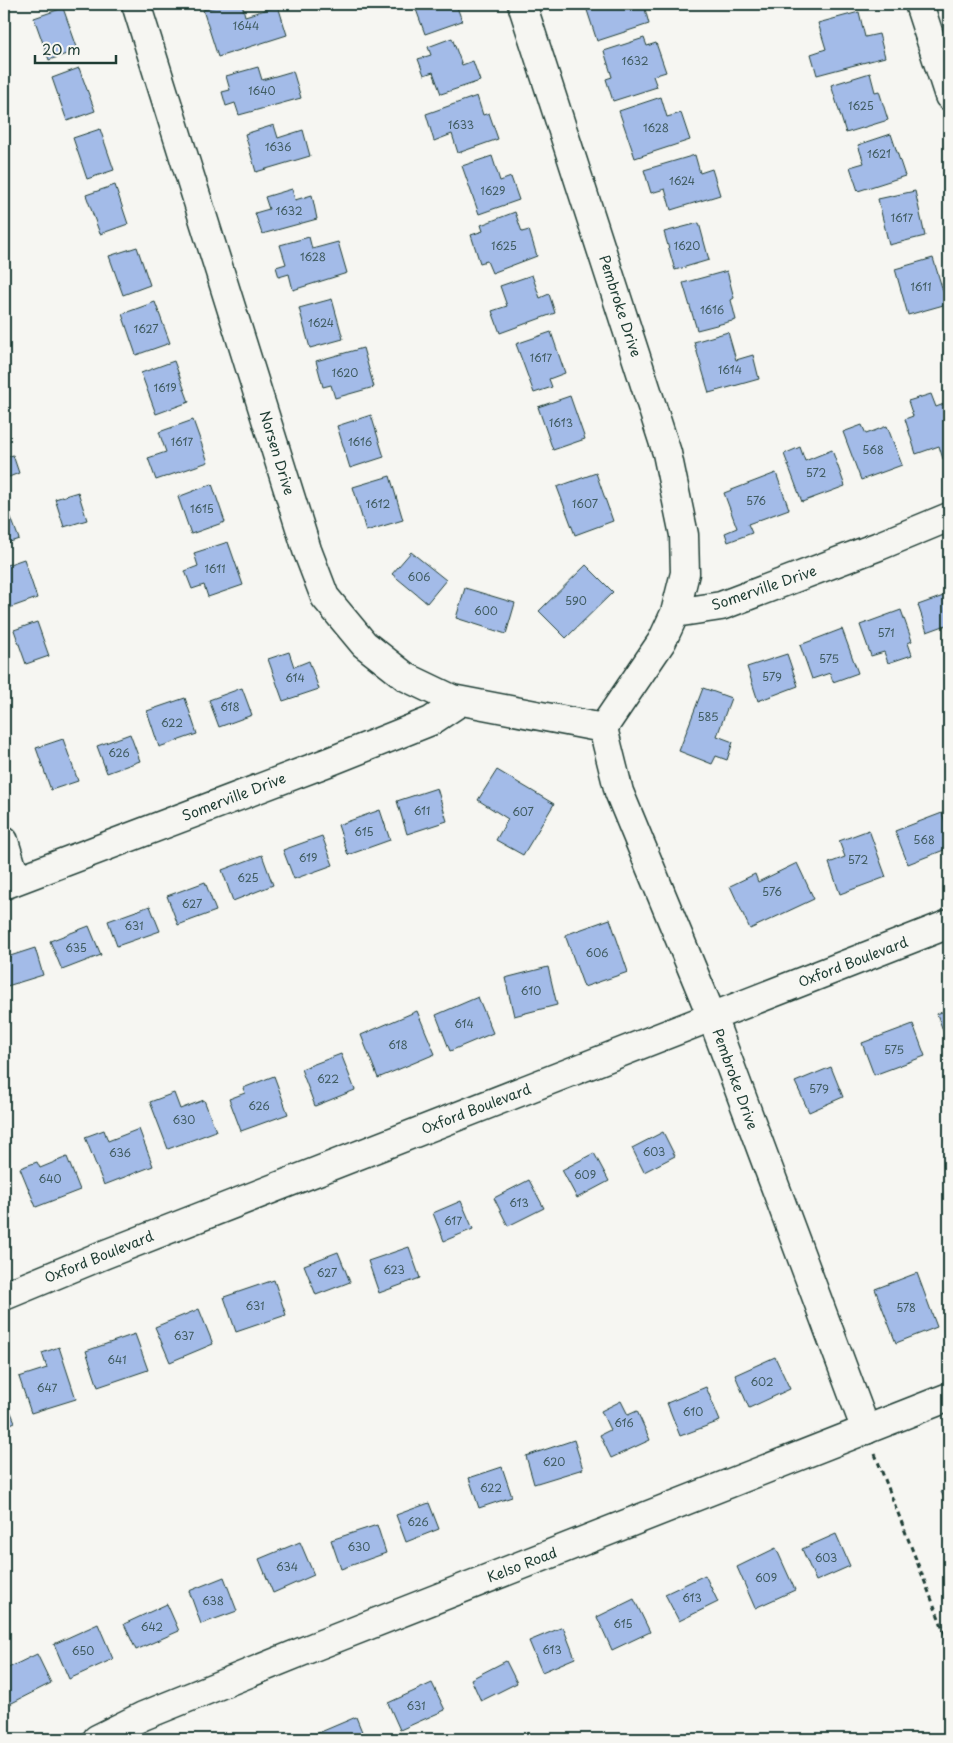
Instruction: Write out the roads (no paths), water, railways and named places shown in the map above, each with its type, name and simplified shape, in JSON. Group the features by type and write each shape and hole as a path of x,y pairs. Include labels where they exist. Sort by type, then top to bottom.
{"street":[{"name":"Norsen Drive","path":"136,4 307,550 325,597 364,644 406,677 452,699 603,728"},
{"name":"Pembroke Drive","path":"522,4 667,453 684,535 685,573 675,613"},
{"path":"919,4 949,96"},
{"name":"Somerville Drive","path":"675,613 721,606 879,546 949,517"},
{"path":"603,728 662,641 675,613"},
{"name":"Somerville Drive","path":"10,883 431,721 461,701"},
{"name":"Pembroke Drive","path":"603,728 619,792 712,1017 866,1430"},
{"path":"4,840 10,883"},
{"name":"Oxford Boulevard","path":"4,1296 103,1255 949,924"},
{"name":"Kelso Road","path":"97,1739 143,1716 316,1646 949,1397"}]}
